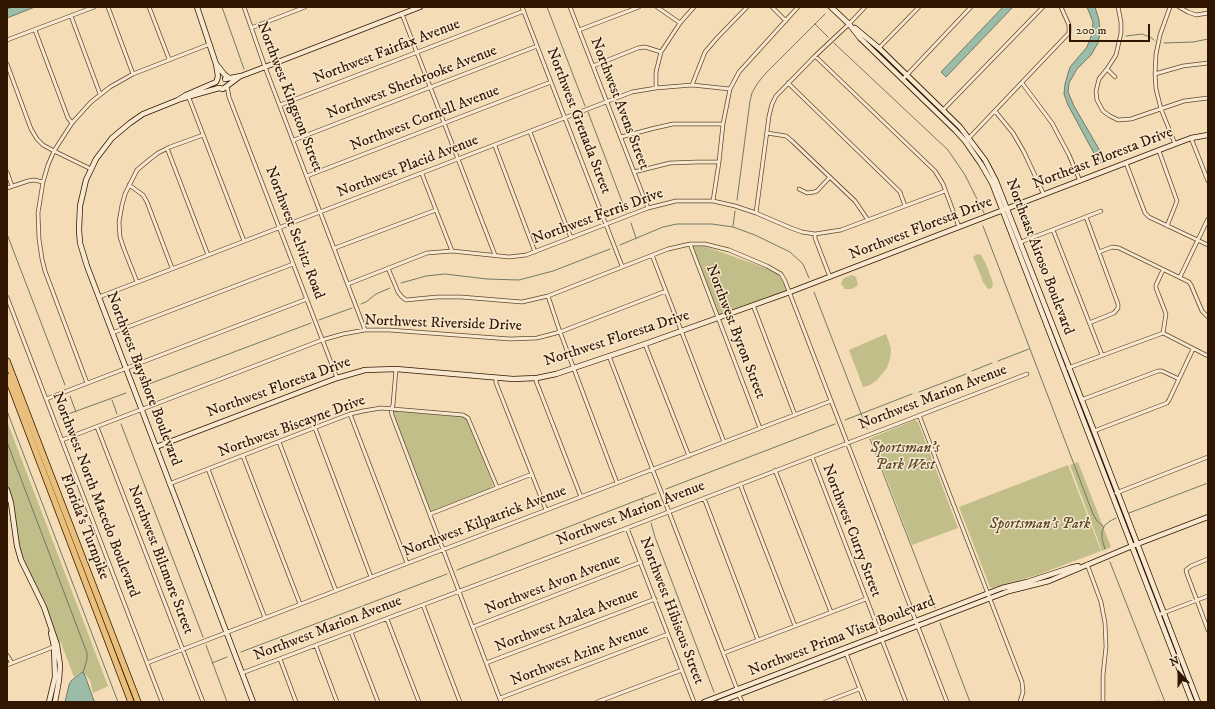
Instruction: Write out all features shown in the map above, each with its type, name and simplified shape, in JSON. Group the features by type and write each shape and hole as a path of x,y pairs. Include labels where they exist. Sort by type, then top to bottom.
{"highway":[{"name":"Florida's Turnpike","path":"7,361 138,702"},
{"name":"Florida's Turnpike","path":"7,376 131,702"}],"main road":[{"path":"197,7 216,65 218,76 217,86 219,89 223,89 242,76 420,7"},
{"name":"Northeast Airoso Boulevard","path":"831,7 849,24 879,48 904,77 955,130 967,139"},
{"name":"Northeast Airoso Boulevard","path":"849,24 860,38 943,110 985,160 996,181 1005,210 1161,614"},
{"path":"216,65 226,78 227,85"},
{"path":"209,85 214,78 216,65"},
{"path":"217,81 219,78 242,76"},
{"name":"Northwest Bayshore Boulevard","path":"178,100 217,81"},
{"name":"Northwest Bayshore Boulevard","path":"219,89 178,100 153,109 130,122 112,138 100,153 91,169 82,192 79,212 79,230 86,266 253,702"},
{"name":"Northeast Floresta Drive","path":"1005,210 1174,144 1208,134"},
{"name":"Northeast Airoso Boulevard","path":"1005,210 1021,242 1066,368 1094,431 1114,493"},
{"name":"Northwest Floresta Drive","path":"156,447 336,378 366,370 396,369 513,379 537,378 556,374 754,306 1005,210"},
{"path":"7,490 13,511 17,546 21,560 48,618 56,646 60,665 55,702"},
{"name":"Northwest Prima Vista Boulevard","path":"704,702 845,651 882,640 917,624 989,596 1045,582 1134,545 1208,517"},
{"path":"1161,614 1198,702"},
{"path":"1161,614 1177,664 1192,702"},
{"name":"Northwest Prima Vista Boulevard","path":"719,702 845,651 880,634 917,624"},
{"path":"49,702 55,677 56,646"},
{"path":"1177,664 1182,662"},
{"path":"740,694 744,690 766,681 768,678"}],"street":[{"path":"7,40 94,7"},
{"path":"108,7 133,74"},
{"path":"149,7 169,60"},
{"name":"Northwest Kingston Street","path":"244,7 265,67 366,330"},
{"path":"251,28 305,7"},
{"name":"Northwest Avens Street","path":"570,7 648,208"},
{"path":"579,30 639,7"},
{"path":"658,7 680,23"},
{"path":"656,88 656,72 660,52 680,23 694,7"},
{"path":"692,85 705,52 747,7"},
{"path":"772,7 786,21"},
{"path":"713,201 723,124 730,89 739,72 798,7"},
{"path":"756,213 767,133 772,104 776,96 865,7"},
{"path":"879,48 919,7"},
{"path":"904,77 971,7"},
{"path":"943,110 1043,7"},
{"path":"967,139 1069,32 1069,25 1061,7"},
{"path":"1118,7 1121,33 1116,55 1099,79 1096,90 1097,100 1103,111 1118,120 1131,119 1184,101 1208,98"},
{"path":"1170,7 1157,48 1156,89 1161,109 1174,144"},
{"path":"1180,7 1196,15 1208,13"},
{"name":"Northwest Grenada Street","path":"523,9 622,266"},
{"name":"Northwest Fairfax Avenue","path":"280,104 523,9"},
{"path":"402,14 495,255"},
{"path":"71,16 100,94"},
{"path":"35,30 68,118 72,123"},
{"path":"87,383 45,271 39,239 38,213 43,182 54,151 81,112 110,86 133,74 210,44"},
{"name":"Northwest Sherbrooke Avenue","path":"294,140 537,46"},
{"path":"593,66 638,48 645,47 660,52"},
{"path":"815,56 935,171 945,190 959,227"},
{"path":"1156,74 1183,66 1208,63"},
{"path":"7,64 31,129 37,139 54,151 91,169"},
{"path":"1107,69 1115,77"},
{"name":"Northwest Cornell Avenue","path":"307,176 551,82"},
{"path":"788,83 894,185 900,192 905,206"},
{"path":"1022,83 1052,123 1069,155 1080,181"},
{"name":"Northwest Selvitz Road","path":"227,85 229,97 336,378"},
{"name":"Northwest Placid Avenue","path":"99,297 495,146 632,92 692,85 730,89"},
{"name":"Northwest Selvitz Road","path":"219,89 229,97"},
{"path":"189,98 244,241"},
{"path":"995,111 1013,133 1024,152 1044,195"},
{"path":"620,137 673,124 723,124"},
{"path":"530,132 571,238"},
{"path":"767,133 786,136 792,141 855,201 868,220"},
{"path":"137,282 120,237 122,205 129,185 138,170 158,153 203,134"},
{"path":"1191,138 1208,180"},
{"path":"495,146 535,252"},
{"path":"167,148 208,255"},
{"path":"1159,151 1177,202 1167,226"},
{"path":"634,172 670,163 719,162"},
{"path":"1126,163 1145,213 1149,217 1208,245"},
{"path":"7,172 12,186"},
{"path":"422,174 452,251"},
{"path":"799,190 808,193 814,192 830,177"},
{"path":"7,188 34,180 43,182"},
{"path":"129,185 143,195 147,202 172,268"},
{"name":"Northwest Ferris Drive","path":"348,284 427,253 452,251 518,256 535,252 648,208 676,201 713,201 736,206 802,232 815,234 841,230 945,190"},
{"path":"335,248 436,210"},
{"path":"1021,242 1100,211"},
{"path":"1086,217 1118,304 1118,308 1114,313 1089,323"},
{"path":"1180,278 1208,219"},
{"path":"1053,230 1102,355"},
{"path":"815,234 815,238 830,277"},
{"path":"388,268 398,292 406,300 437,297 461,297 522,302 548,296 668,249 690,244 705,244 729,250 781,274 790,292 947,702"},
{"name":"Northwest Byron Street","path":"690,244 760,428"},
{"path":"1099,252 1112,247 1119,248 1190,283 1202,311 1208,317"},
{"path":"652,255 724,442"},
{"path":"112,333 293,264"},
{"path":"1163,270 1156,285 1166,314 1163,333"},
{"name":"Northwest Riverside Drive","path":"62,440 322,340 343,334 366,330 389,330 510,339 537,338 560,332 666,291"},
{"path":"548,296 573,368 617,483"},
{"name":"Northwest North Macedo Boulevard","path":"7,297 162,702"},
{"path":"46,399 307,299"},
{"path":"754,306 795,415"},
{"path":"1066,368 1163,333 1208,356"},
{"path":"645,344 688,456"},
{"path":"1094,431 1165,404 1169,400 1193,349"},
{"path":"609,356 737,689"},
{"path":"396,369 393,406 391,409 392,415 501,700"},
{"path":"1081,400 1158,370 1179,379"},
{"name":"Northwest Marion Avenue","path":"242,674 1027,374"},
{"path":"496,378 496,383 546,510"},
{"path":"537,378 536,381 581,496"},
{"name":"Northwest Kilpatrick Avenue","path":"147,663 831,401"},
{"name":"Northwest Biscayne Drive","path":"169,484 350,414 380,408 463,415 468,418 497,488"},
{"path":"350,414 407,563"},
{"path":"919,415 1022,682 1023,692 1021,701"},
{"name":"Northwest Biltmore Street","path":"97,427 203,702"},
{"path":"315,428 371,577"},
{"path":"279,442 336,591"},
{"path":"243,456 300,604"},
{"name":"Northwest Curry Street","path":"812,457 880,634"},
{"path":"1114,493 1208,457"},
{"path":"208,469 264,618"},
{"path":"775,470 831,612"},
{"path":"430,514 532,474"},
{"path":"740,484 795,626"},
{"path":"704,498 758,640"},
{"name":"Northwest Hibiscus Street","path":"627,528 694,702"},
{"path":"1208,559 1191,566 1186,570 1208,630"},
{"name":"Northwest Avon Avenue","path":"473,627 641,562"},
{"path":"1085,565 1101,602 1105,623 1106,647 1102,675 1103,702"},
{"path":"1161,614 1208,596"},
{"name":"Northwest Azalea Avenue","path":"486,663 655,599"},
{"path":"724,653 866,599"},
{"path":"423,605 460,702"},
{"path":"387,619 419,702"},
{"path":"351,632 378,702"},
{"name":"Northwest Azine Avenue","path":"501,700 668,634"},
{"path":"882,640 906,702"},
{"path":"7,665 56,646"},
{"path":"316,646 337,702"},
{"path":"845,651 864,702"},
{"path":"7,655 12,662"},
{"path":"280,659 296,702"},
{"path":"597,702 682,670"},
{"path":"825,702 859,689"},
{"path":"740,694 742,702"}],"green space":[{"path":"692,246 704,246 774,271 778,274 788,291 719,316"},
{"path":"977,254 981,255 986,264 993,283 992,288 987,288 983,282 973,257"},
{"path":"852,275 856,277 858,285 852,289 845,289 841,284 842,281 844,278"},
{"path":"886,334 891,349 887,368 877,380 870,385 863,387 849,350"},
{"path":"394,411 464,417 469,422 492,482 493,485 491,489 432,512 393,414"},
{"name":"Sportsman's Park West","path":"915,420 918,422 958,528 912,545 871,438"},
{"path":"7,421 108,686 93,693 90,680 84,672 82,671 74,677 61,643 58,642 45,606 23,560 7,486"},
{"path":"1078,462 1111,547 1102,551 1070,465"},
{"name":"Sportsman's Park","path":"1068,465 1101,551 1037,575 992,588 990,587 959,507"}],"shaded area":[{"path":"13,7 35,7 7,18 7,9"},
{"path":"1003,7 1013,7 946,77 941,72"},
{"path":"1087,7 1095,7 1099,20 1100,33 1098,43 1091,55 1077,69 1069,83 1068,92 1074,106 1103,156 1102,164 1096,157 1068,105 1064,94 1070,67 1087,47 1092,34 1093,22"},
{"path":"82,672 84,673 94,701 96,702 65,702 71,681"}],"waterway":[{"path":"222,7 244,69"},
{"path":"547,7 585,106"},
{"path":"737,200 752,93 765,74 825,14"},
{"path":"815,24 828,37"},
{"path":"1126,36 1142,34 1154,40"},
{"path":"1164,43 1193,42 1208,39"},
{"path":"834,43 948,150 965,175 984,213"},
{"path":"588,112 626,212"},
{"path":"733,226 735,211"},
{"path":"631,223 636,238"},
{"path":"620,245 663,227 677,224 712,224 733,227 755,235 790,252 803,264 809,278"},
{"path":"983,226 1093,514 1097,521 1104,527"},
{"path":"7,234 65,385"},
{"path":"401,283 426,276 445,274 487,279 519,280 553,271 610,249"},
{"path":"361,304 376,294 390,288"},
{"path":"814,292 867,429"},
{"path":"319,320 352,308"},
{"path":"141,387 311,323"},
{"path":"998,361 1029,349"},
{"path":"972,371 992,363"},
{"path":"919,392 966,374"},
{"path":"60,417 126,393"},
{"path":"845,420 912,394"},
{"path":"70,396 76,412"},
{"path":"112,400 117,414"},
{"path":"7,411 118,702"},
{"path":"121,424 203,637"},
{"path":"666,489 835,424"},
{"path":"870,439 935,608"},
{"path":"7,442 87,653 83,673"},
{"path":"1129,513 1208,483"},
{"path":"457,570 656,493"},
{"path":"642,499 647,513"},
{"path":"1105,549 1102,539 1104,526 1116,518"},
{"path":"651,523 714,692"},
{"path":"1110,562 1165,702"},
{"path":"241,652 447,574"},
{"path":"940,623 970,702"},
{"path":"206,645 227,702"},
{"path":"212,663 227,657"}]}
